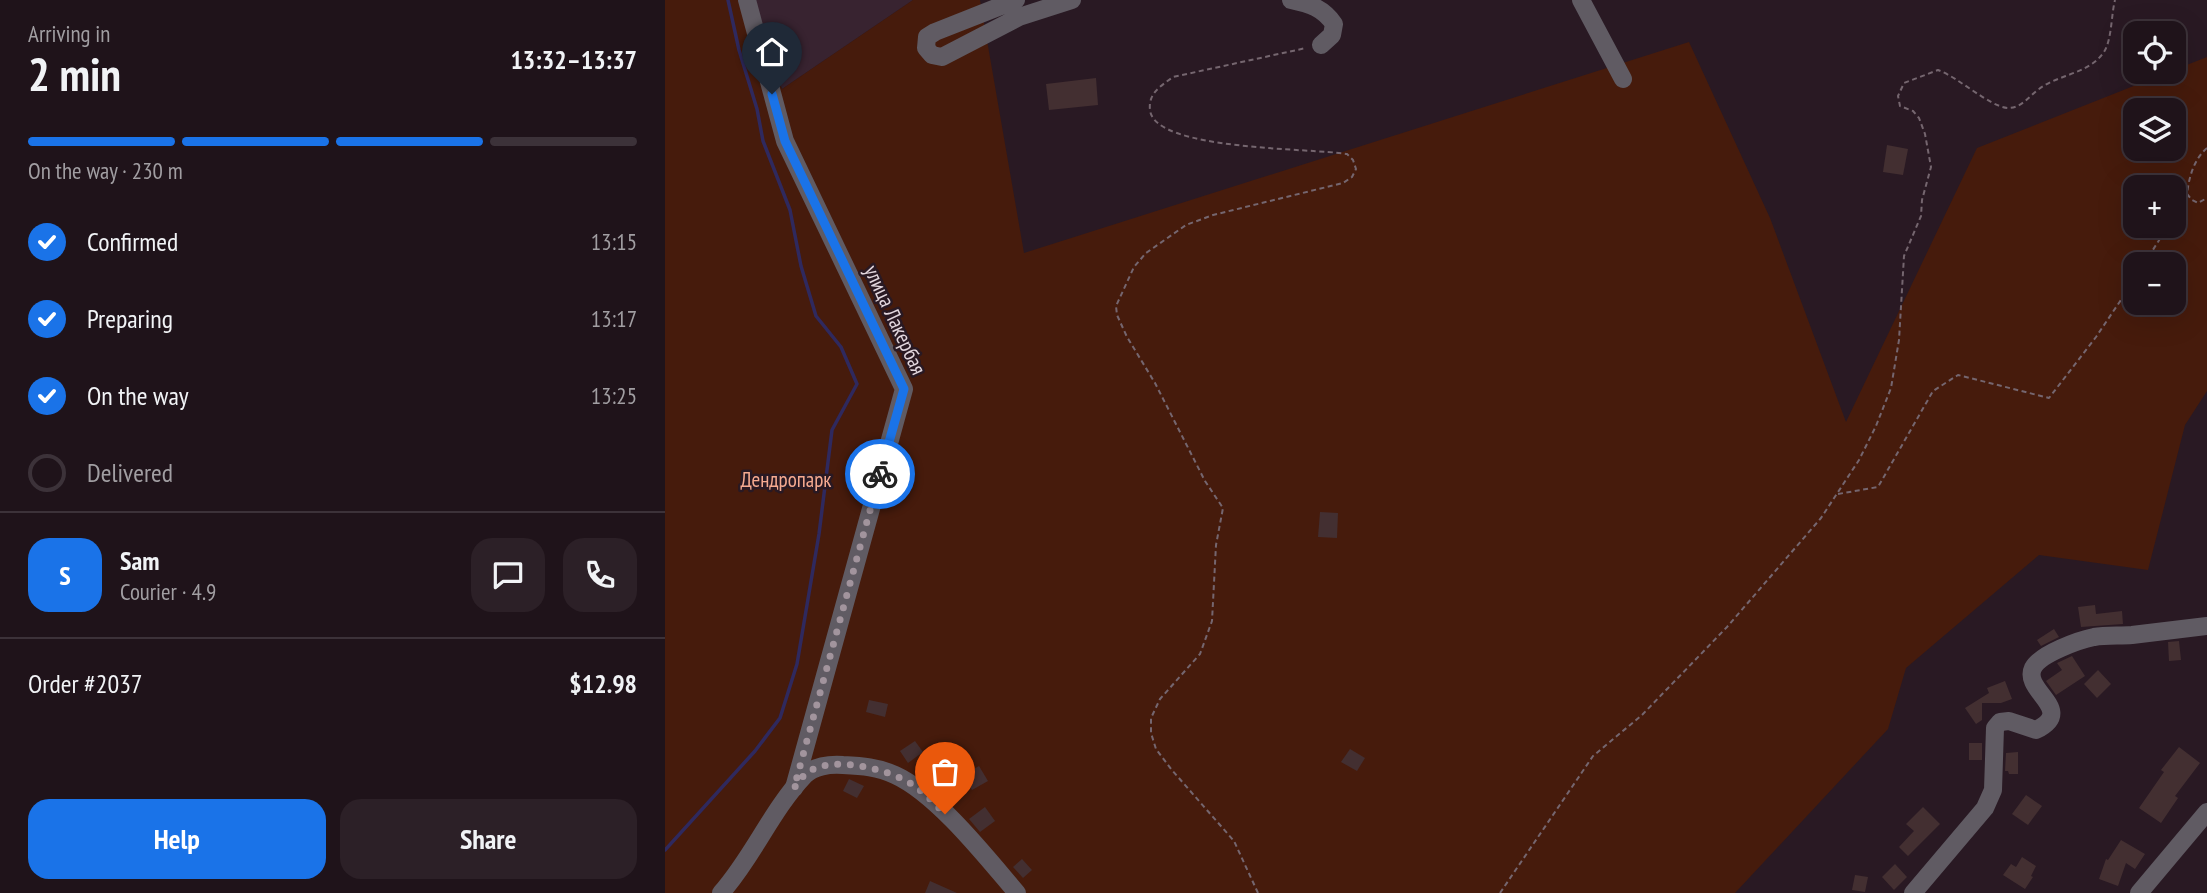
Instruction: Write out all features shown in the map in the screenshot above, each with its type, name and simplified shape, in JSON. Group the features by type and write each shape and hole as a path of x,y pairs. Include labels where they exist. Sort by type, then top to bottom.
{"street":[{"name":"улица Лакербая","path":"721,893 774,813 794,788 904,389 785,141 747,0"},
{"path":"1016,0 935,32 927,37 926,48 932,55 942,57 1019,17 1072,0"},
{"path":"1291,0 1314,5 1327,14 1334,24 1332,35 1321,45"},
{"path":"1581,0 1623,79"},
{"path":"1913,893 1985,808 1993,790 1995,728 2000,722 2009,722 2036,730 2046,725 2052,716 2051,708 2032,679 2031,671 2037,663 2068,645 2096,637 2207,626"},
{"path":"794,788 806,773 816,768 837,765 872,767 895,775 929,798 979,848 1017,893"},
{"path":"2139,893 2207,812"},
{"path":"2150,893 2156,874"}],"path":[{"path":"1500,893 1593,756 1642,715 1727,627 1792,553 1837,495 1876,426 1891,388 1899,340 1904,256 1921,216 1922,200 1931,167 1919,117 1913,111 1900,106 1898,96 1904,83 1938,69 1993,103 2006,108 2016,107 2039,89 2096,62 2105,50 2115,0"},
{"path":"1258,893 1234,841 1171,769 1156,749 1151,733 1151,718 1160,699 1200,654 1212,621 1216,545 1223,509 1127,337 1116,306 1134,267 1146,253 1165,237 1186,225 1213,215 1343,183 1352,177 1356,165 1347,154 1223,144 1173,133 1151,116 1151,97 1157,89 1173,78 1321,45"},
{"path":"2207,148 2203,150 2189,178 2187,194 2198,203 2207,198"},
{"path":"1837,495 1878,487 1933,391 1958,375 2049,398 2097,337 2123,297"}],"shaded area":[{"path":"750,0 913,0 782,89"}],"green space":[{"name":"Дендропарк","path":"665,0 741,0 782,89 913,0 980,0 1024,253 1689,42 1770,218 1846,422 1977,148 2139,84 2186,84 2186,65 2207,57 2207,391 2185,425 2148,570 2039,555 1906,668 1888,729 1735,893 665,893"}],"building":[{"path":"1096,78 1098,105 1049,110 1046,84"},
{"path":"1887,145 1908,149 1903,175 1883,172"},
{"path":"1320,512 1338,513 1337,538 1318,537"},
{"path":"2095,605 2096,614 2122,611 2123,624 2081,627 2078,607"},
{"path":"2054,629 2059,637 2041,646 2037,640"},
{"path":"2179,641 2181,660 2169,661 2168,642"},
{"path":"2072,656 2085,676 2056,695 2046,681 2062,670 2057,663"},
{"path":"2098,670 2111,684 2097,698 2084,684"},
{"path":"2005,681 2012,699 2001,703 1982,703 1982,720 1976,724 1965,708 1989,693 1987,688"},
{"path":"869,700 888,704 885,717 866,712"},
{"path":"915,741 923,752 908,763 900,751"},
{"path":"1969,743 1982,743 1982,760 1969,760"},
{"path":"2179,747 2200,763 2175,796 2178,798 2161,823 2139,808 2164,772 2161,770"},
{"path":"1350,749 1365,758 1357,771 1341,762"},
{"path":"2018,752 2018,774 2009,774 2005,771 2006,753"},
{"path":"979,766 988,781 972,790 963,775"},
{"path":"849,779 864,786 857,798 843,791"},
{"path":"2026,795 2042,806 2028,825 2012,814"},
{"path":"985,807 995,821 980,832 969,819"},
{"path":"1923,807 1940,824 1908,856 1899,847 1914,831 1906,824"},
{"path":"2121,840 2145,854 2135,869 2126,863 2118,886 2099,879 2106,859 2108,860"},
{"path":"2022,857 2036,866 2025,889 2003,875 2011,864 2016,867"},
{"path":"1022,859 1032,870 1023,878 1013,867"},
{"path":"1895,864 1907,877 1894,890 1882,877"},
{"path":"1855,875 1868,877 1865,892 1852,890"},
{"path":"930,881 957,893 925,893"}],"waterway":[{"path":"665,850 755,751 780,718 797,664 819,534 832,430 857,384 841,347 816,316 801,266 790,210 763,141 728,0"}],"way so far":[{"path":"880,474 794,788 806,773 816,768 837,765 872,767 912,784 945,814"}],"route":[{"path":"772,94 785,141 904,389 880,474"}]}
